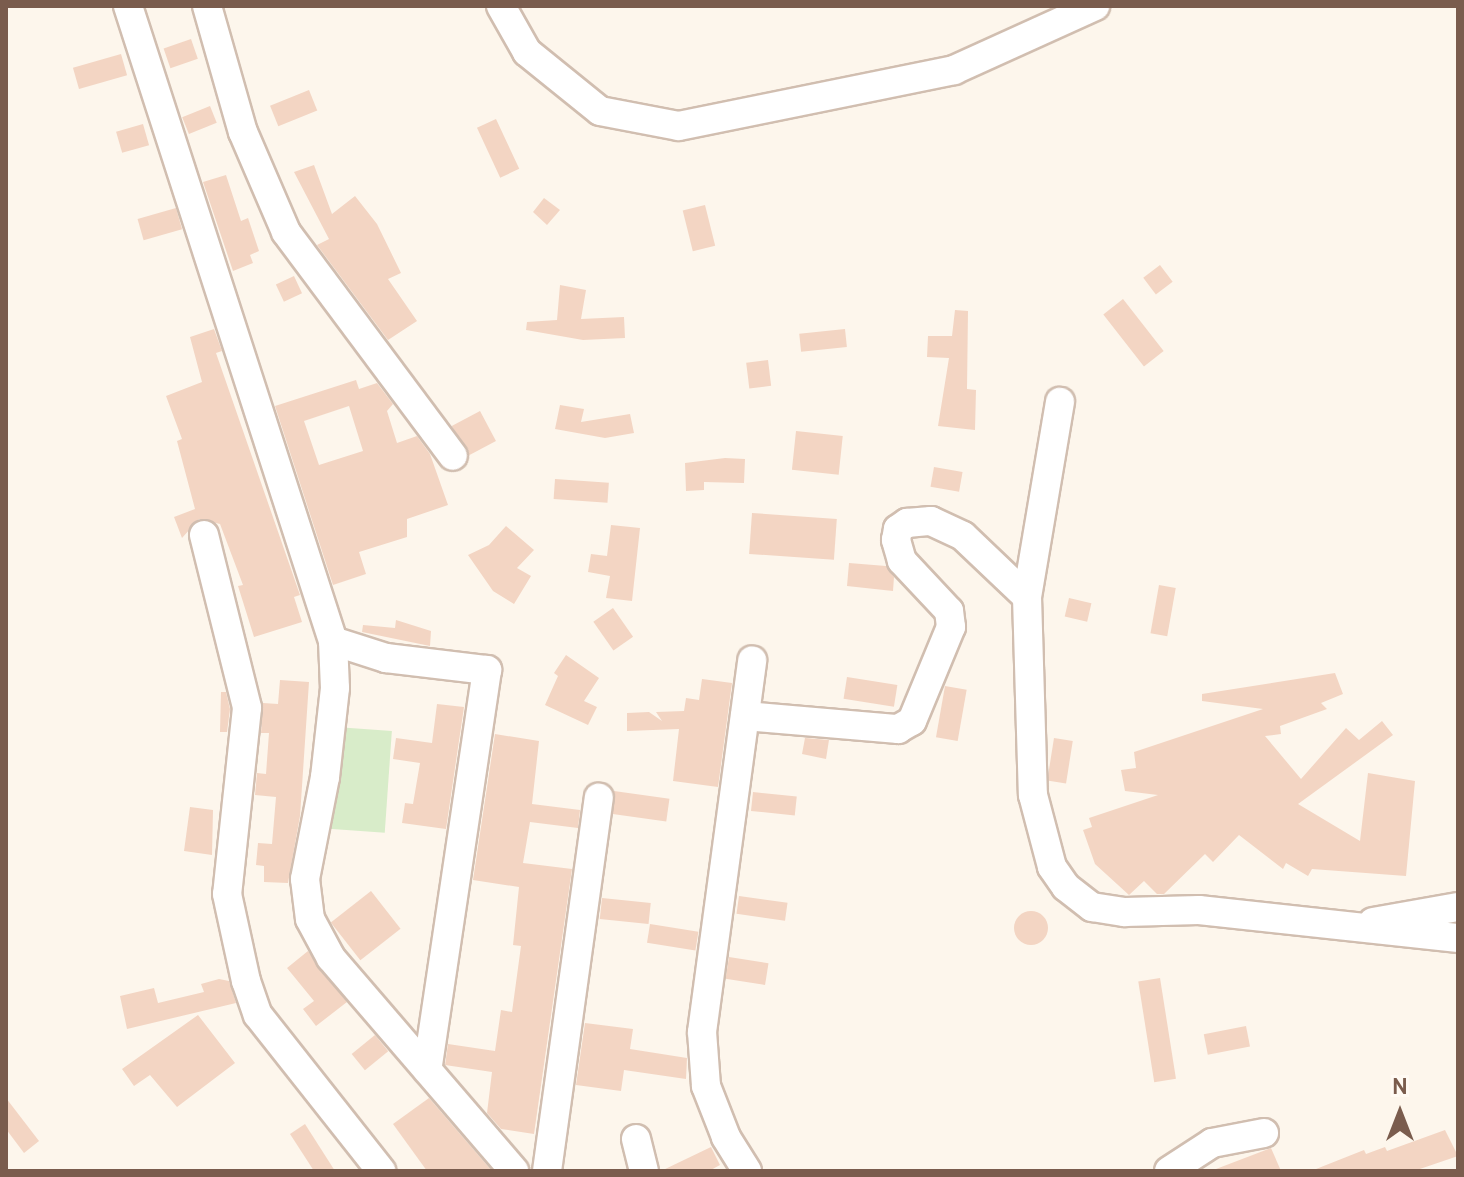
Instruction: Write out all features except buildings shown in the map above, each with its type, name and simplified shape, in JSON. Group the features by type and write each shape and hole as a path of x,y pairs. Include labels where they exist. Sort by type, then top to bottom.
{"street":[{"path":"128,6 333,641 326,762 305,879 310,919 331,958 514,1171"},
{"path":"207,6 243,132 286,232 453,456"},
{"path":"501,6 527,52 600,111 679,126 954,70 1095,6"},
{"path":"1060,402 1027,597 1033,795 1052,867 1066,887 1092,907 1125,912 1199,910 1458,938"},
{"path":"745,716 898,729 912,721 951,627 949,611 902,561 896,540 898,529 907,523 931,521 963,536 1027,597"},
{"path":"204,535 247,708 227,894 246,981 258,1015 381,1171"},
{"path":"333,641 386,658 487,670 427,1070"},
{"path":"747,1171 726,1137 706,1086 702,1032 752,660"},
{"path":"547,1171 599,798"},
{"path":"1353,926 1458,907"},
{"path":"1169,1171 1212,1143 1264,1133"},
{"path":"636,1139 644,1171"}],"green space":[{"path":"336,727 392,731 385,833 329,829"}]}
